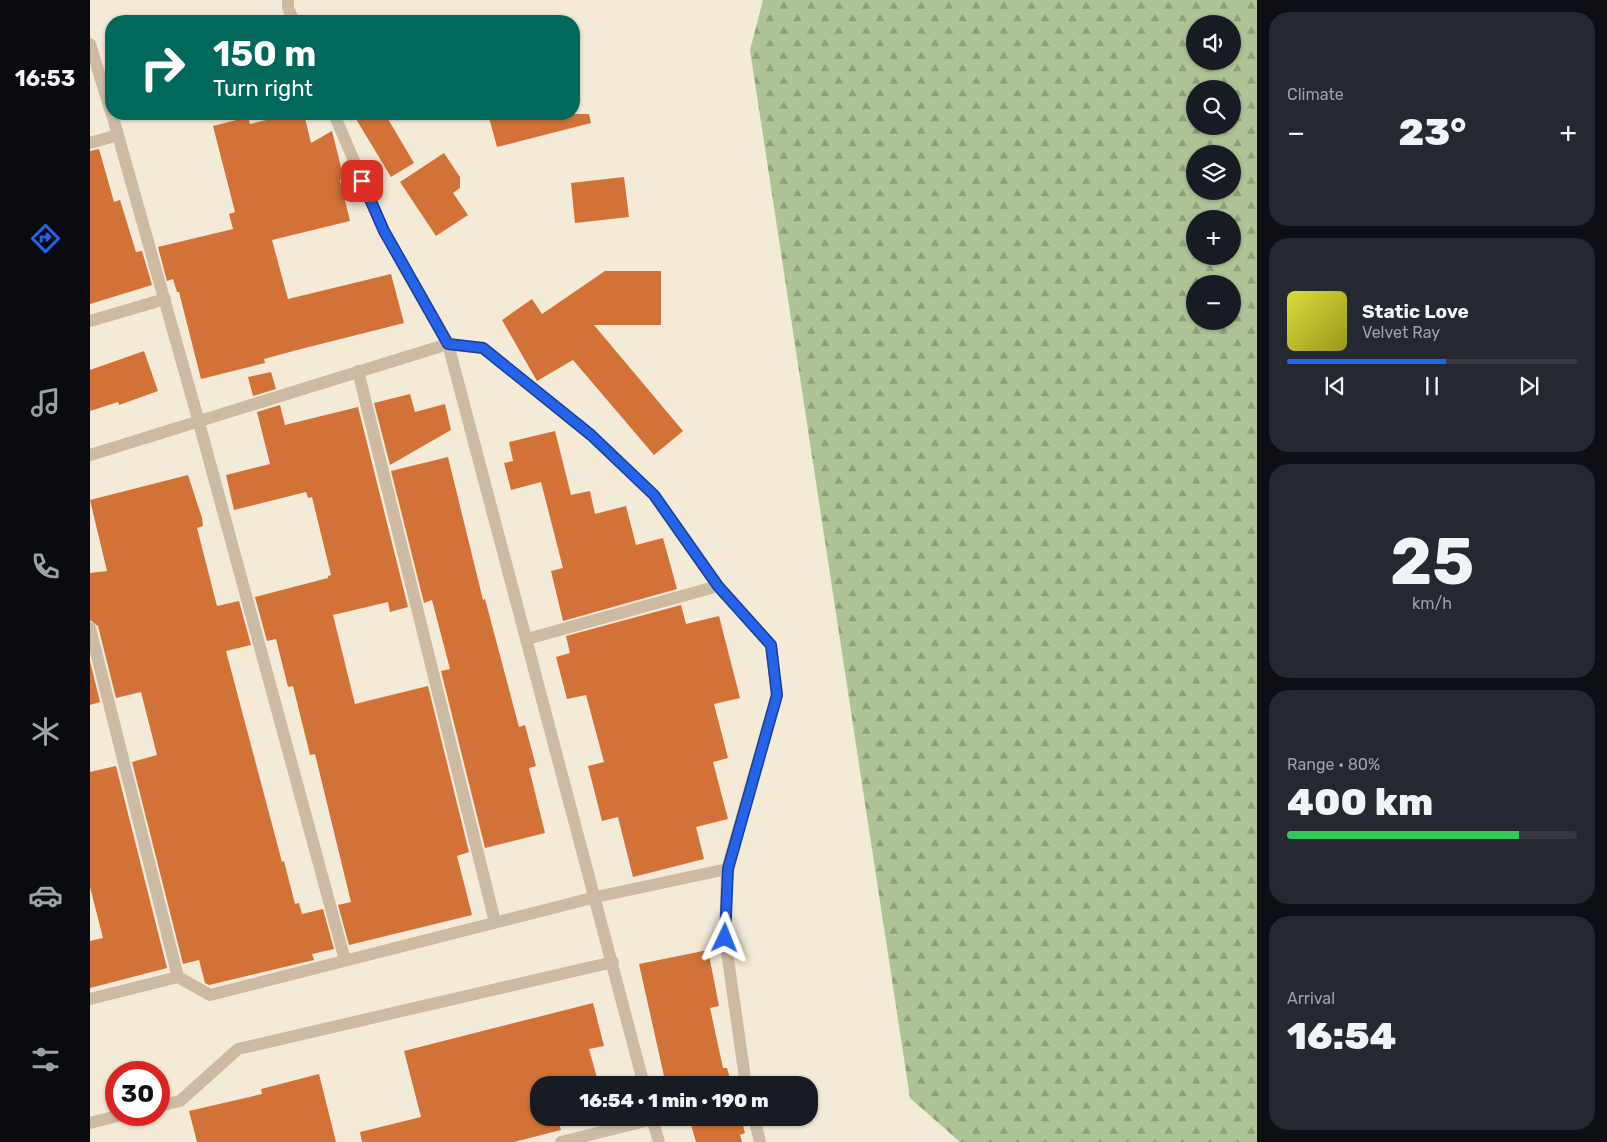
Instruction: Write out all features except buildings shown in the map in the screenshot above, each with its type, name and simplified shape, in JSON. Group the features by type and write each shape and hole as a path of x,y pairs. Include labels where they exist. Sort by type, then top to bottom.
{"street":[{"path":"288,0 288,8 291,15"},
{"path":"90,44 105,91"},
{"path":"114,120 165,299 345,960"},
{"path":"337,120 384,231 448,344 596,897 642,1076"},
{"path":"90,144 118,135"},
{"path":"90,321 165,299"},
{"path":"90,454 198,419 448,344 483,348 591,435 654,495 718,586 771,645 777,695 728,869 725,938 745,1076"},
{"path":"358,371 495,922"},
{"path":"527,639 718,586"},
{"path":"90,628 178,977"},
{"path":"90,999 178,977 210,995 596,897 728,869"},
{"path":"170,1103 180,1101 238,1049 613,962"},
{"path":"90,1123 105,1119"},
{"path":"561,1142 622,1126"},
{"path":"655,1126 658,1142"},
{"path":"756,1126 760,1142"}],"green space":[{"path":"763,0 1257,0 1257,1142 960,1142 910,1098 750,50"}],"route":[{"path":"362,181 384,231 448,344 483,348 591,435 654,495 718,586 771,645 777,695 728,869 725,938"}]}
